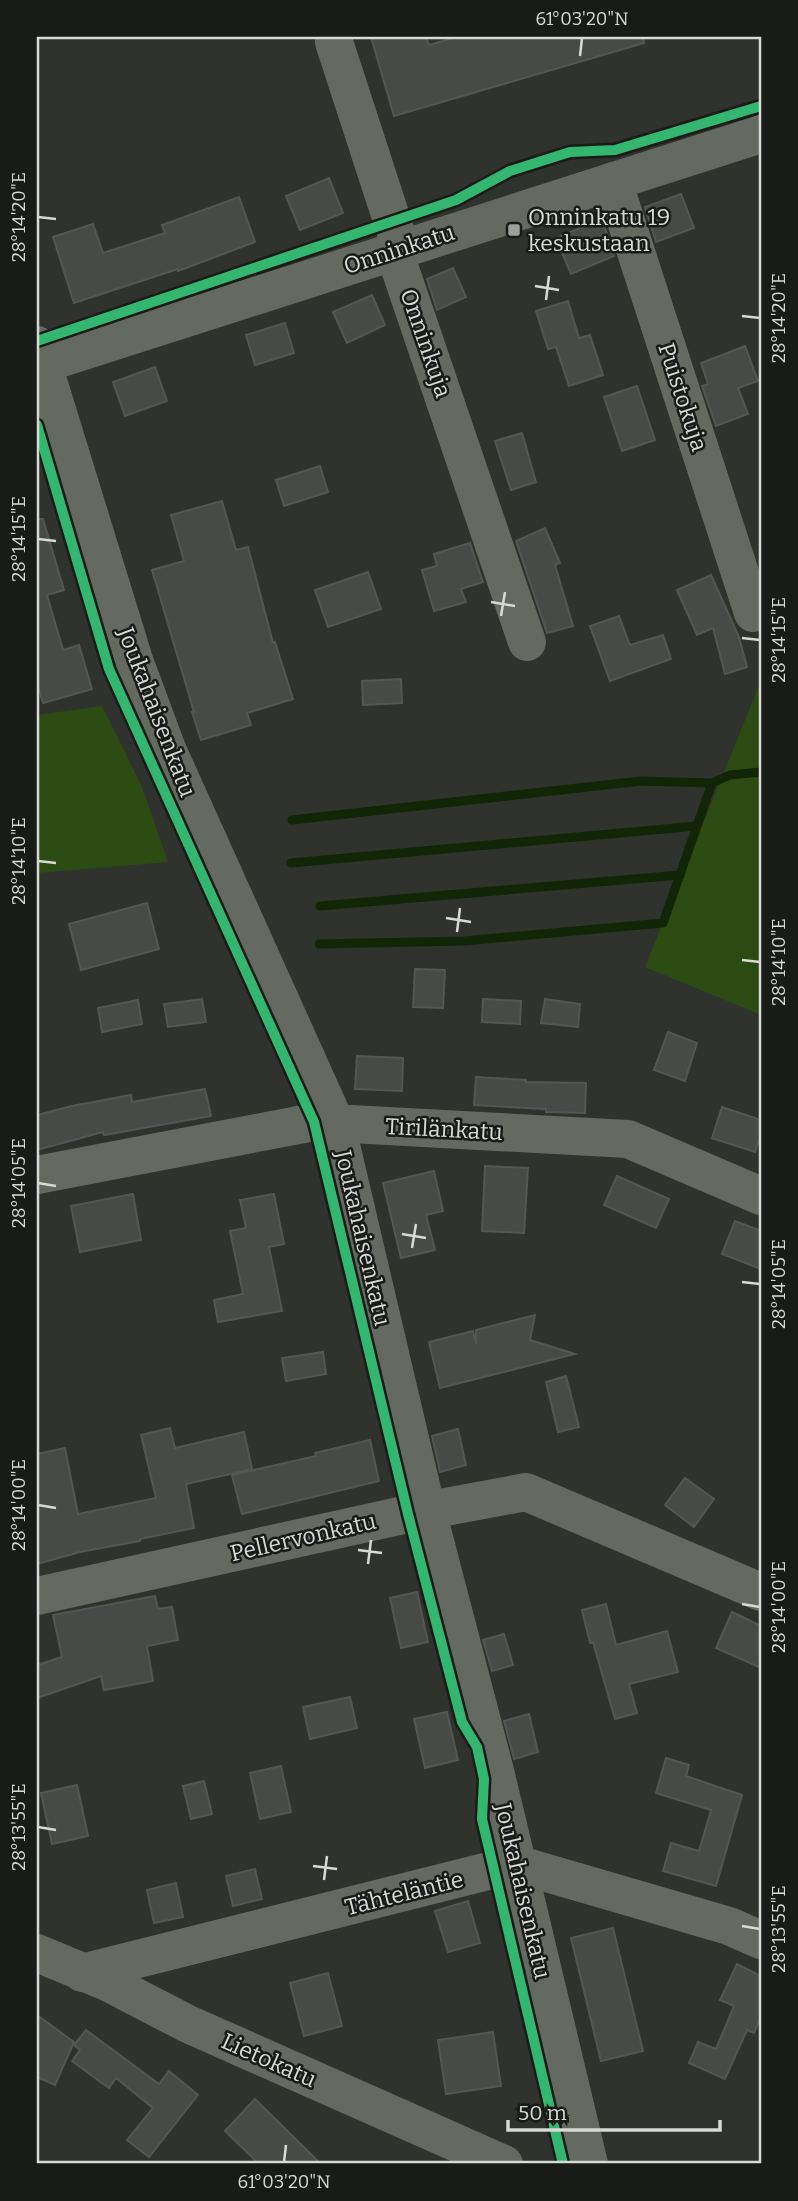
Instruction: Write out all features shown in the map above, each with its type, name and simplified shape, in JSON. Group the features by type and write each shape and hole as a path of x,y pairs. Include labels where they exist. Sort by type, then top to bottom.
{"street":[{"name":"Onninkuja","path":"334,42 401,248 399,267 527,642"},
{"name":"Onninkatu","path":"39,359 761,134"},
{"name":"Puistokuja","path":"613,181 753,613"},
{"name":"Joukahaisenkatu","path":"39,359 134,660 167,749 336,1124 427,1510 495,1771 589,2164"},
{"name":"Tirilänkatu","path":"37,1175 314,1122 628,1139 761,1196"},
{"name":"Pellervonkatu","path":"37,1596 427,1510 526,1492 761,1592"},
{"path":"516,1864 729,1926 761,1940"},
{"name":"Tähteläntie","path":"82,1973 516,1864"},
{"name":"Lietokatu","path":"37,1953 107,1982 188,2024 503,2164"}],"green space":[{"path":"761,686 761,1015 645,967"},
{"path":"102,706 142,787 168,862 37,873 37,715"}],"building":[{"path":"371,37 426,37 429,45 457,37 643,37 644,43 394,116"},
{"path":"329,178 343,213 300,230 286,196"},
{"path":"681,194 694,228 656,242 645,207"},
{"path":"239,197 255,242 178,271 74,303 53,237 93,224 103,253 165,233 162,225"},
{"path":"602,219 614,256 571,274 556,238"},
{"path":"453,268 466,297 437,310 427,279"},
{"path":"372,295 385,325 347,343 333,312"},
{"path":"568,301 579,338 590,335 603,375 569,386 556,347 548,349 536,311"},
{"path":"285,323 294,353 255,365 246,335"},
{"path":"745,346 758,381 738,388 748,414 716,426 702,386 708,384 701,363"},
{"path":"155,367 167,401 125,416 113,382"},
{"path":"637,386 655,440 622,451 604,397"},
{"path":"522,433 536,482 511,490 495,441"},
{"path":"320,466 328,492 284,506 276,480"},
{"path":"222,501 236,550 248,547 273,643 275,642 293,699 247,713 251,725 201,740 152,570 184,561 171,515"},
{"path":"37,519 43,519 64,590 47,595 63,650 79,645 92,689 43,703 37,683"},
{"path":"545,528 560,563 555,565 573,626 547,633 516,541"},
{"path":"470,543 483,582 461,589 466,602 434,611 422,570 437,566 434,554"},
{"path":"368,572 381,609 328,627 315,590"},
{"path":"711,575 739,637 747,667 725,674 713,628 697,635 677,590"},
{"path":"619,616 630,645 663,635 671,659 610,681 590,626"},
{"path":"401,679 402,703 363,705 362,681"},
{"path":"147,903 159,949 81,970 69,924"},
{"path":"415,969 445,970 443,1008 413,1007"},
{"path":"202,999 206,1022 168,1027 164,1004"},
{"path":"483,999 521,1001 520,1024 482,1022"},
{"path":"545,999 580,1004 578,1027 541,1023"},
{"path":"138,1000 142,1024 102,1032 98,1008"},
{"path":"668,1032 697,1043 685,1081 654,1070"},
{"path":"357,1056 403,1058 402,1091 355,1089"},
{"path":"476,1077 526,1082 586,1083 585,1113 474,1105"},
{"path":"205,1089 211,1116 104,1135 103,1132 37,1150 37,1115 131,1095 132,1102"},
{"path":"722,1107 761,1120 761,1134 755,1152 712,1138"},
{"path":"485,1166 528,1168 524,1233 482,1231"},
{"path":"434,1171 443,1211 426,1215 435,1250 401,1258 383,1183"},
{"path":"617,1176 669,1199 656,1228 604,1205"},
{"path":"133,1194 141,1240 80,1252 71,1206"},
{"path":"274,1194 284,1244 269,1247 282,1311 218,1322 214,1300 243,1294 230,1231 246,1228 240,1200"},
{"path":"735,1221 761,1231 761,1269 722,1254"},
{"path":"535,1315 530,1340 575,1354 440,1388 429,1342 473,1331 476,1344 476,1330"},
{"path":"323,1352 326,1374 286,1381 282,1358"},
{"path":"566,1376 579,1427 558,1432 546,1382"},
{"path":"170,1428 175,1448 244,1432 252,1469 186,1484 194,1528 37,1564 37,1454 65,1448 78,1514 156,1498 141,1435"},
{"path":"458,1429 466,1465 440,1472 432,1436"},
{"path":"370,1440 379,1481 242,1514 232,1475 316,1456 315,1453"},
{"path":"685,1478 714,1499 694,1527 665,1505"},
{"path":"417,1592 428,1642 401,1648 390,1598"},
{"path":"155,1596 158,1609 172,1607 178,1640 147,1646 153,1681 104,1690 101,1676 37,1698 37,1665 62,1657 53,1615"},
{"path":"606,1604 616,1645 667,1631 678,1672 629,1684 637,1713 615,1719 582,1610"},
{"path":"732,1612 761,1626 761,1668 716,1648"},
{"path":"504,1634 513,1665 492,1671 483,1640"},
{"path":"350,1697 357,1728 310,1739 303,1707"},
{"path":"447,1712 458,1760 425,1768 414,1719"},
{"path":"529,1714 538,1752 514,1759 504,1721"},
{"path":"666,1758 689,1765 686,1776 742,1795 716,1886 663,1871 671,1843 699,1851 711,1810 656,1793"},
{"path":"281,1766 291,1812 260,1819 250,1773"},
{"path":"204,1781 212,1814 191,1819 183,1786"},
{"path":"77,1785 88,1836 52,1844 41,1793"},
{"path":"255,1869 262,1899 233,1906 226,1876"},
{"path":"176,1883 183,1917 154,1923 147,1890"},
{"path":"468,1901 480,1943 448,1952 435,1911"},
{"path":"613,1928 643,2051 601,2061 571,1938"},
{"path":"737,1964 761,1976 761,2017 754,2033 747,2030 725,2079 689,2063 698,2042 716,2049 734,2006 720,2000"},
{"path":"328,1973 342,2026 304,2036 290,1983"},
{"path":"37,2015 74,2042 55,2085 37,2077"},
{"path":"86,2030 159,2084 169,2071 198,2095 149,2157 127,2140 153,2108 116,2078 109,2088 72,2061 80,2050 74,2045"},
{"path":"493,2032 501,2086 446,2094 438,2040"},
{"path":"255,2099 321,2164 259,2164 225,2131"}],"waterway":[{"path":"292,820 641,781 712,783 730,775 761,772"},
{"path":"319,944 464,941 663,923 712,783"},
{"path":"291,863 697,826"},
{"path":"320,906 680,875"}],"cycle path":[{"path":"37,341 456,200 510,171 570,152 615,150 761,106"},
{"path":"37,425 109,669 314,1122 408,1514 462,1722 477,1747 484,1779 482,1819 563,2164"}],"place":[{"name":"Onninkatu 19 keskustaan","path":"514,230"}]}
